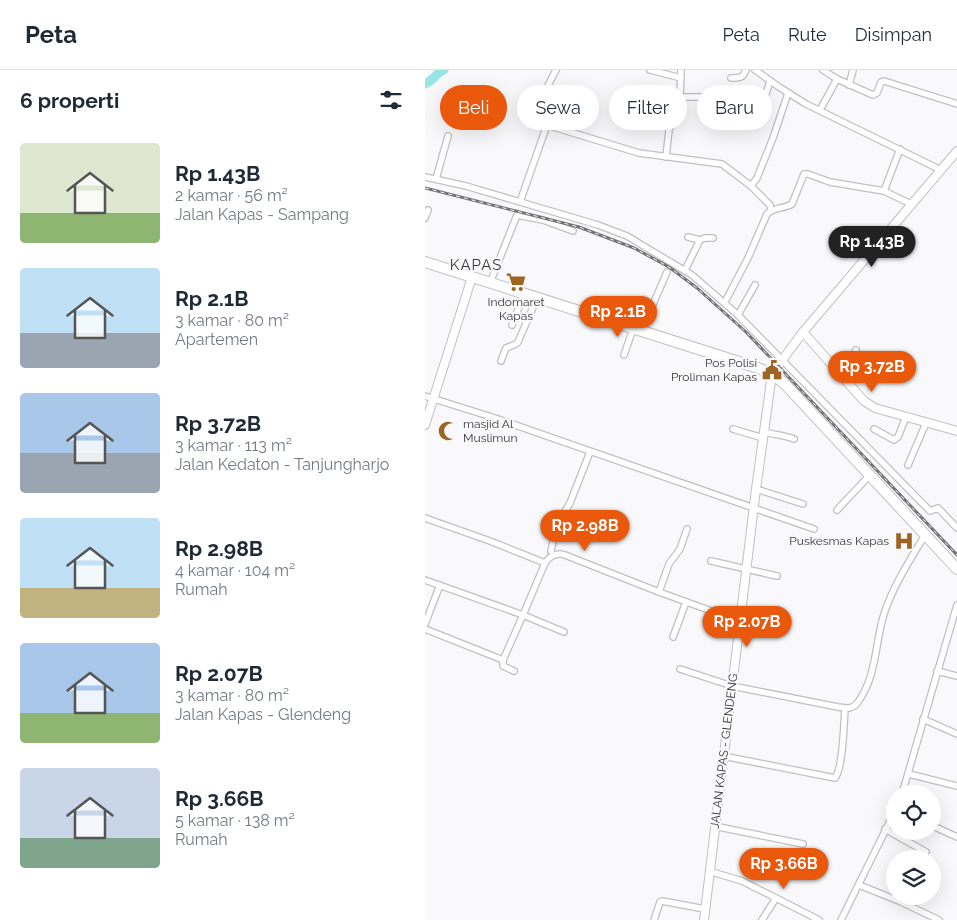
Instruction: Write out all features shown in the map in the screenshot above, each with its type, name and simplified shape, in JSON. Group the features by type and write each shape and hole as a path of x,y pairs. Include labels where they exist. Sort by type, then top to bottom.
{"highway":[{"path":"425,262 772,374 784,383 957,569"}],"street":[{"path":"548,85 556,70"},
{"path":"650,70 681,78"},
{"path":"681,70 681,85"},
{"path":"731,78 741,78 745,70"},
{"path":"823,70 837,79 870,94 875,95 881,82 884,81 957,104"},
{"path":"849,85 853,70"},
{"path":"759,71 788,93 941,170"},
{"path":"820,110 837,79"},
{"path":"687,97 763,97 766,94 770,81"},
{"path":"751,186 757,178 773,138 788,93"},
{"path":"520,202 545,130"},
{"path":"570,130 620,148 666,157 722,164 751,186 770,205 771,211"},
{"path":"666,157 669,130"},
{"path":"436,179 448,136"},
{"path":"884,191 900,149"},
{"path":"772,374 781,359 803,332 957,151"},
{"path":"725,302 748,258 766,217 771,211 785,208 792,204 798,192 801,179 806,173 831,182 884,191 911,204"},
{"path":"425,176 598,225 627,236 685,270 725,302 930,511 938,508 957,528"},
{"path":"425,218 428,210"},
{"path":"490,283 517,215 543,220 573,231"},
{"path":"853,231 877,243"},
{"path":"688,237 700,240 713,238"},
{"path":"685,270 700,240"},
{"path":"838,240 867,256"},
{"path":"624,354 667,272"},
{"path":"425,425 472,277"},
{"path":"738,315 755,285"},
{"path":"512,325 524,294"},
{"path":"501,361 506,348 516,344 537,298"},
{"path":"803,332 864,401 875,408 957,431"},
{"path":"841,375 855,350"},
{"name":"JALAN KAPAS - GLENDENG","path":"703,920 739,621 772,374"},
{"path":"425,396 814,529"},
{"path":"874,429 894,440 898,437 906,417"},
{"path":"908,465 926,423"},
{"path":"733,429 763,435 784,435 794,439"},
{"path":"514,671 503,666 503,660 551,551 556,527 570,503 590,452"},
{"path":"837,510 869,476"},
{"path":"756,489 803,504"},
{"path":"425,518 546,562"},
{"path":"659,592 669,564 681,549 687,529"},
{"path":"680,669 732,686 845,708 855,706 863,694 873,667 886,608 925,534"},
{"path":"551,551 739,621"},
{"path":"546,562 554,555 560,553"},
{"path":"711,561 777,576"},
{"path":"425,580 523,615 564,632"},
{"path":"425,624 440,585"},
{"path":"673,637 686,602"},
{"path":"905,785 957,605"},
{"path":"425,628 503,660"},
{"path":"937,671 957,676"},
{"path":"723,756 835,778 839,774 841,760 845,708"},
{"path":"923,720 957,734"},
{"path":"909,774 957,786"},
{"path":"714,826 803,844"},
{"path":"841,920 885,829 922,850"},
{"path":"941,830 957,837"},
{"path":"709,871 742,881 819,920"},
{"path":"859,885 939,920"},
{"path":"762,920 776,898"},
{"path":"654,920 659,902 662,901 705,909"}],"waterway":[{"path":"425,84 444,70"}],"railway":[{"path":"425,188 579,227 634,248 669,267 697,288 746,332 957,555"}],"place":[{"name":"Indomaret Kapas","path":"516,282"},
{"name":"Pos Polisi Proliman Kapas","path":"772,370"},
{"name":"masjid Al Muslimun","path":"448,431"},
{"name":"Puskesmas Kapas","path":"904,541"}],"district":[{"name":"KAPAS","path":"476,265"}]}
